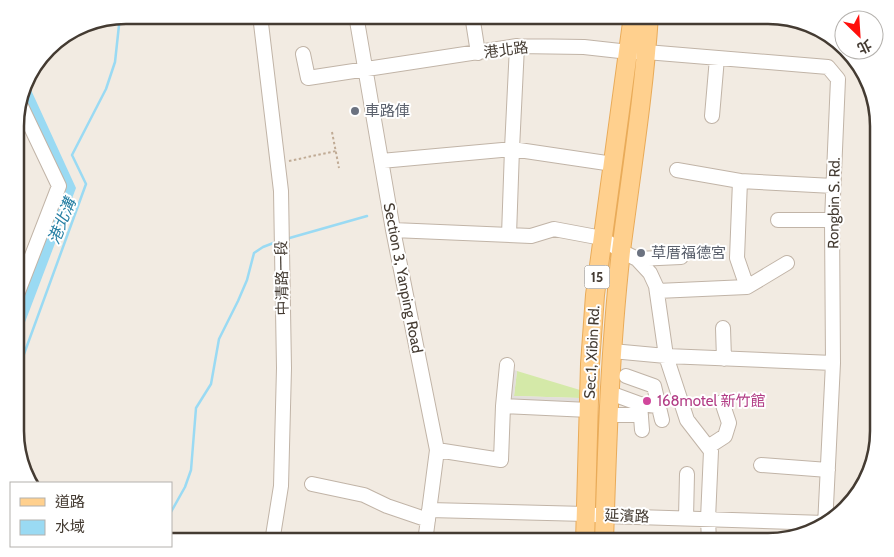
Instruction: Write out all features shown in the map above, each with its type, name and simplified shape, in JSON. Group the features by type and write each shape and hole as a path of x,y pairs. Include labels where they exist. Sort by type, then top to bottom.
{"main road":[{"name":"Sec.1, Xibin Rd.","path":"604,533 612,351 621,251 633,170 637,52 634,24"},
{"name":"Sec.1, Xibin Rd.","path":"585,533 590,364 595,295 614,164 637,52 646,24"}],"street":[{"name":"中清路一段","path":"261,24 281,191 284,368 281,486 273,533"},
{"name":"Section 3, Yanping Road","path":"358,24 393,230 437,450 426,533"},
{"path":"473,24 478,53"},
{"name":"港北路","path":"304,54 308,78 517,46 584,47 637,52"},
{"path":"509,235 517,46"},
{"name":"Rongbin S. Rd.","path":"637,52 828,67 838,79 832,220 833,363 825,515"},
{"path":"712,116 717,58"},
{"path":"24,276 59,186 25,114"},
{"path":"381,161 512,149 614,164"},
{"path":"677,170 740,181 833,186"},
{"path":"740,181 737,258 747,287"},
{"path":"778,220 832,220"},
{"path":"393,230 531,236 554,229 602,238 637,259 650,273 656,286 666,356 687,420 711,451 709,533"},
{"path":"637,259 681,257"},
{"path":"657,291 747,287 787,263"},
{"path":"723,328 724,359"},
{"path":"612,351 666,356 833,363"},
{"path":"437,450 501,460 507,365"},
{"path":"626,376 654,386 662,420"},
{"path":"610,394 641,409"},
{"path":"708,447 725,436 727,430 729,423 722,402"},
{"path":"503,406 589,410"},
{"path":"609,415 658,406"},
{"path":"641,409 642,430"},
{"path":"761,464 828,470"},
{"path":"686,474 686,518"},
{"name":"延濱路","path":"312,484 364,495 387,506 429,515 586,514 811,523"}],"path":[{"path":"332,132 339,168"},
{"path":"277,163 336,151"}],"green space":[{"path":"517,371 580,390 580,398 514,396"}],"shaded area":[{"path":"509,368 517,371 514,396 580,398 579,405 507,403"}],"water":[{"name":"港北溝","path":"31,89 76,188 24,325 24,284 62,184 26,106"}],"waterway":[{"path":"24,354 86,184 72,155 106,89 115,62 119,24"},
{"path":"286,239 367,216"},
{"path":"172,510 185,487 191,470 196,408 211,384 219,339 247,280 254,253 276,242"}],"place":[{"name":"車路俥","path":"355,111"},
{"name":"草厝福德宮","path":"641,253"},
{"name":"168motel 新竹館","path":"647,401"}]}
